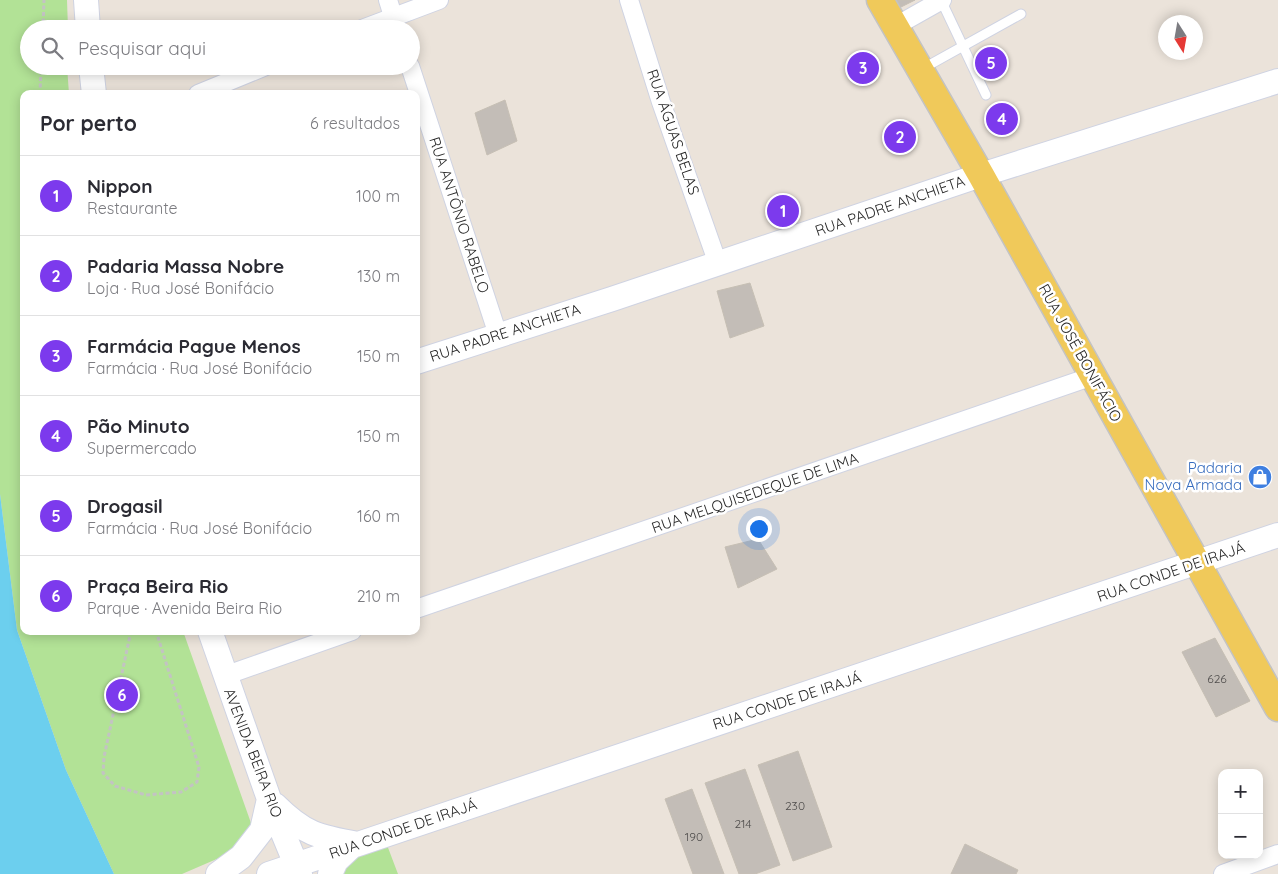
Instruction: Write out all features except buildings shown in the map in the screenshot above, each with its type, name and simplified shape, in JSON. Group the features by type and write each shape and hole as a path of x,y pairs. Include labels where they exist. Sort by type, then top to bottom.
{"main road":[{"path":"86,0 87,20"},
{"name":"RUA JOSÉ BONIFÁCIO","path":"880,0 981,175 1278,708"},
{"path":"92,75 94,90"},
{"name":"RUA PADRE ANCHIETA","path":"420,361 718,264 981,175 1278,81"},
{"name":"RUA CONDE DE IRAJÁ","path":"269,874 298,869 358,844 1198,564 1278,535"},
{"name":"AVENIDA BEIRA RIO","path":"211,635 224,676 269,798 298,869"},
{"path":"269,798 294,824 310,834 358,844"},
{"path":"218,874 241,857 262,830 269,798"},
{"path":"330,874 342,853 358,844"}],"street":[{"path":"388,0 395,20"},
{"path":"402,20 439,0"},
{"name":"RUA ÁGUAS BELAS","path":"629,0 661,102 718,264"},
{"path":"894,27 941,0"},
{"path":"208,90 244,75"},
{"name":"RUA ANTÔNIO RABELO","path":"413,75 418,90"},
{"name":"RUA ANTÔNIO RABELO","path":"420,97 498,335"},
{"name":"RUA MELQUISEDEQUE DE LIMA","path":"420,608 1093,376"},
{"path":"224,676 341,635"},
{"path":"1223,874 1278,854"}],"lane":[{"path":"941,0 986,95"},
{"path":"920,70 1021,14"}],"path":[{"path":"43,20 44,0"},
{"path":"40,90 41,75"},
{"path":"130,635 104,757 103,773 115,786 146,795 181,792 197,782 199,767 157,635"}],"green space":[{"path":"0,0 67,0 68,20 20,20 20,75 68,75 69,90 20,90 20,635 184,635 251,823 240,843 226,855 182,874 114,874 66,770 17,630 0,494"},
{"path":"387,845 398,874 338,874 342,862"}],"water":[{"path":"0,494 17,630 66,770 114,874 0,874"}],"place":[{"name":"Drogasil","path":"991,63"},
{"name":"Farmácia Pague Menos","path":"863,68"},
{"name":"Pão Minuto","path":"1002,119"},
{"name":"Padaria Massa Nobre","path":"900,137"},
{"name":"Nippon","path":"783,211"},
{"name":"Padaria Nova Armada","path":"1260,477"},
{"name":"Praça Beira Rio","path":"122,695"}]}
